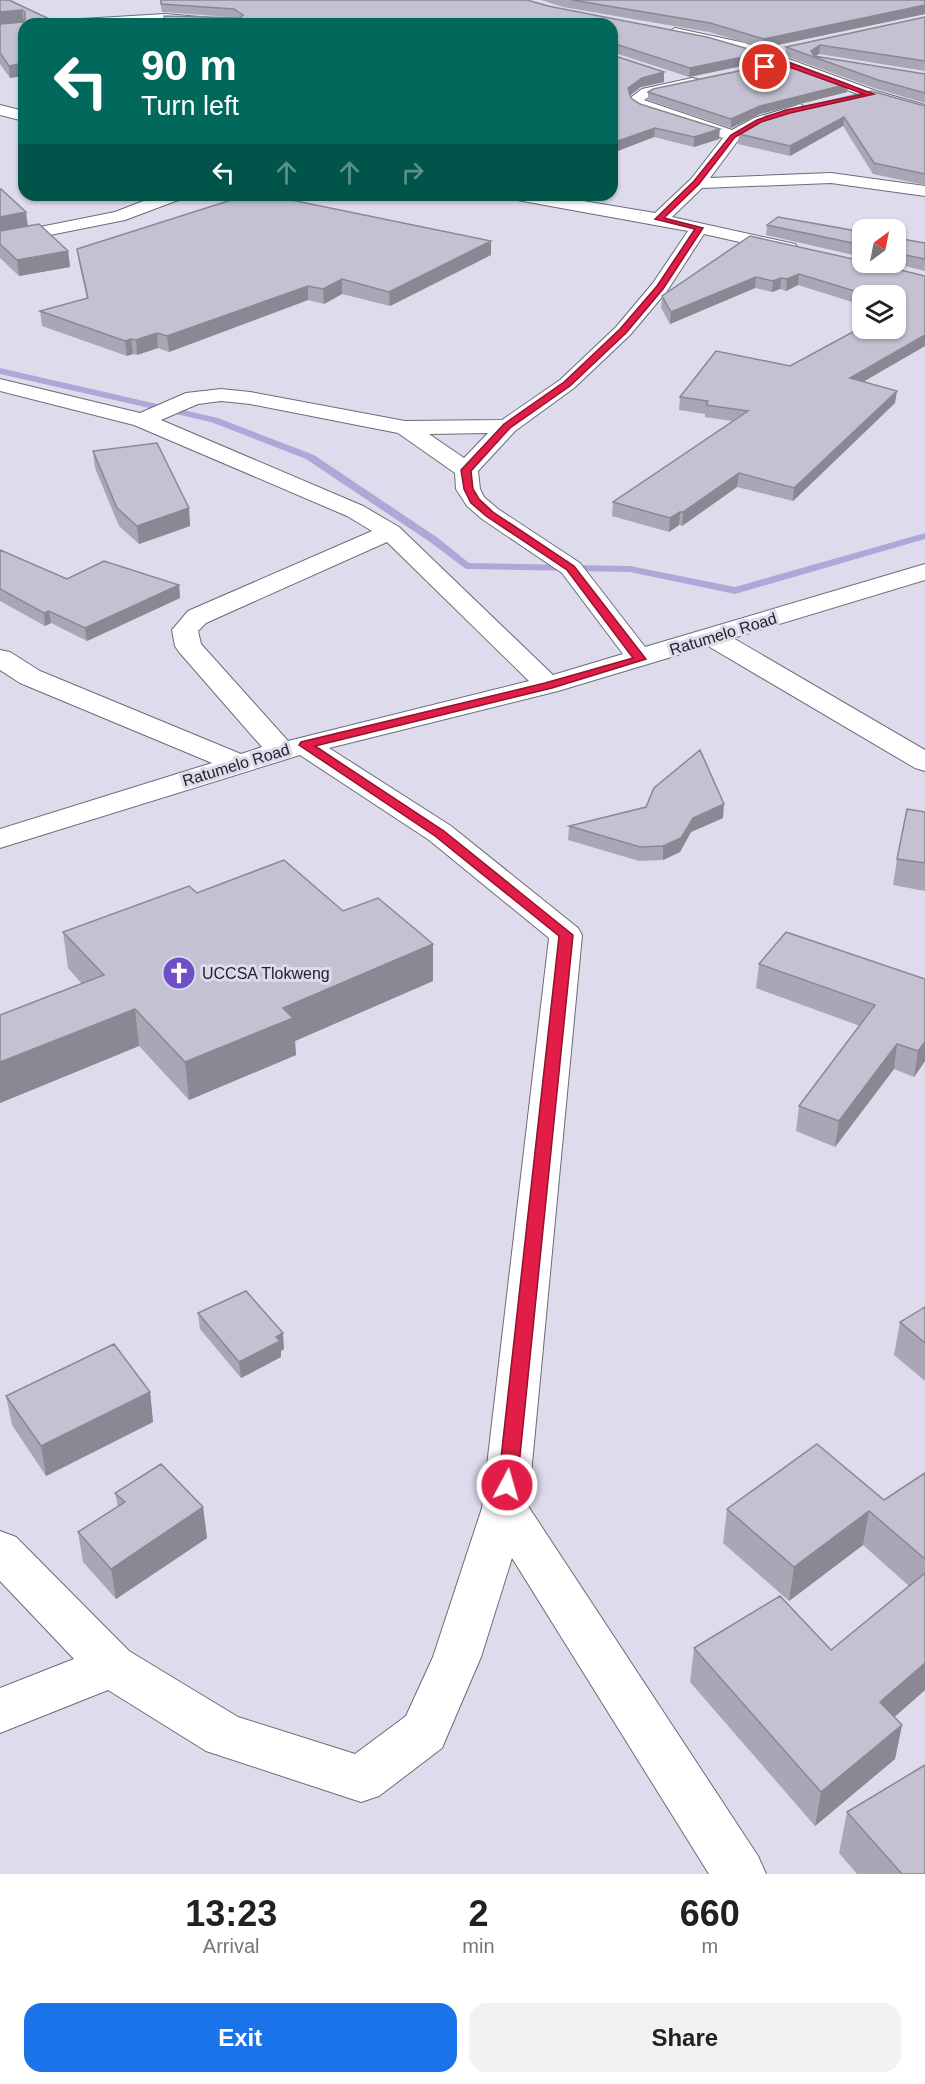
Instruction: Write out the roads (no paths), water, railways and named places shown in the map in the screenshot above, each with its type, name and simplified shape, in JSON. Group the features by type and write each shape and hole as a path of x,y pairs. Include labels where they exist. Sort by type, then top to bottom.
{"street":[{"path":"662,30 709,38 774,57 871,94 925,110"},
{"path":"774,57 817,59"},
{"path":"666,75 687,83"},
{"path":"709,79 647,92 636,99 637,104 733,136"},
{"path":"837,101 871,94"},
{"path":"659,219 697,183 733,136 759,121 817,106"},
{"path":"0,110 18,114"},
{"path":"697,183 831,178 925,190"},
{"path":"0,240 119,216 159,201"},
{"path":"552,201 659,219 801,251"},
{"path":"640,659 571,568 490,514 475,501 468,489 466,470 507,426 567,384 623,331 660,287 699,228"},
{"path":"0,385 142,420 355,511 390,532 548,685"},
{"path":"142,420 194,398 221,395 250,398 405,428 507,426"},
{"path":"405,428 466,470"},
{"path":"0,1550 112,1666 224,1736 362,1779 424,1732 457,1657 505,1508 566,935 440,833 293,748 188,646 185,630 197,617 390,532"},
{"name":"Ratumelo Road","path":"0,839 293,748 548,685 925,572"},
{"path":"712,637 925,762"},
{"path":"0,658 30,677 239,764"},
{"path":"505,1508 739,1874"},
{"path":"0,1711 112,1666"}],"waterway":[{"path":"0,371 214,420 310,457 434,540 466,566 630,569 735,591 925,536"}],"place":[{"name":"UCCSA Tlokweng","path":"179,973"}]}
